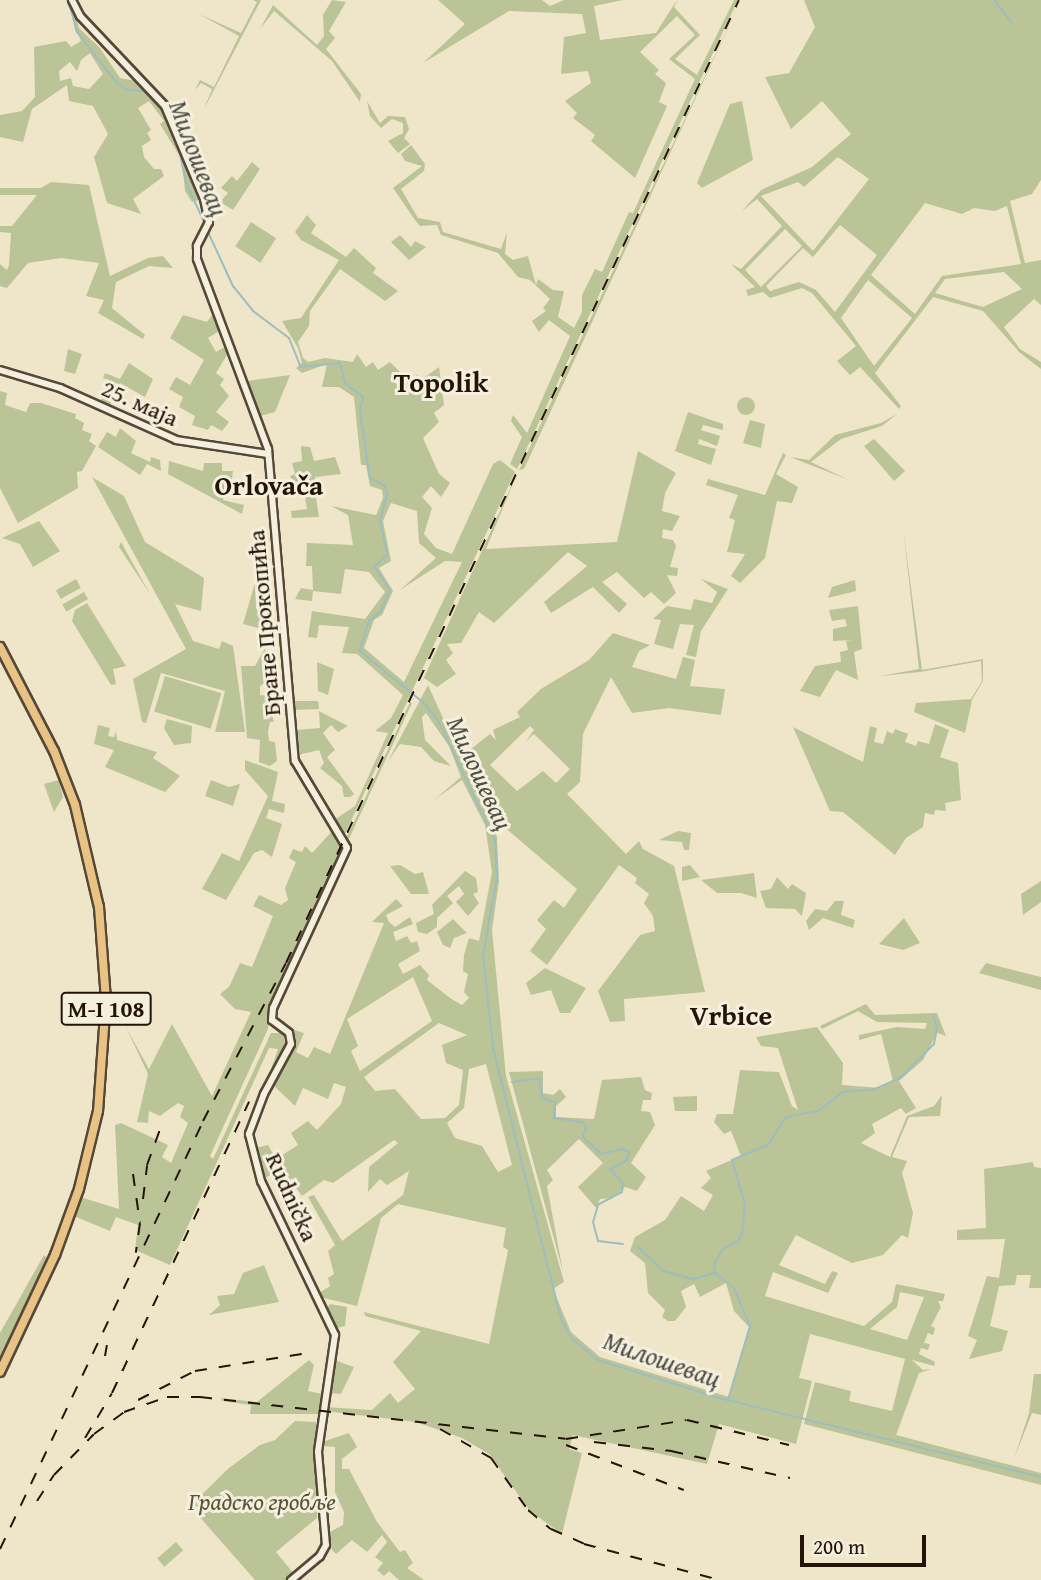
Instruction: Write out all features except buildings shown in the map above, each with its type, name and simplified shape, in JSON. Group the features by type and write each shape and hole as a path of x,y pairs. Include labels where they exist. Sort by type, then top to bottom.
{"main road":[{"name":"M-I 108","path":"0,647 54,751 75,805 99,907 106,1000 98,1111 79,1189 55,1255 0,1372"}],"street":[{"name":"Бране Прокопића","path":"72,0 80,16 165,106 204,199 208,226 196,252 200,269 268,454 295,761 344,840"},
{"name":"25. маја","path":"0,370 61,388 176,440 268,454"},
{"name":"Rudnička","path":"291,1580 326,1545 318,1452 335,1335 261,1181 249,1134 264,1094 291,1044 289,1033 272,1020 273,1008 347,848 344,840"}],"green space":[{"path":"66,0 72,0 79,28 100,48 120,78 142,82 164,103 202,199 192,202 185,191 182,160 160,124 164,121 149,101 138,108 151,130 147,133 151,140 142,146 144,157 154,169 161,169 164,176 133,199 141,214 107,203 94,157 108,134 93,106 69,101 67,85 32,109 23,142 0,137 0,115 22,111 35,97 34,47 66,41 71,47 81,41","holes":["90,53 103,74 89,89 73,86 71,78 60,81 59,71 70,62 77,71 81,60"]},
{"path":"253,0 261,0 204,109 212,89 201,83 195,90 200,80 214,87 239,36 199,14 241,33 257,2"},
{"path":"332,0 346,2 329,31 335,38 326,49 361,94 360,102 332,61 274,11 260,29 273,5 317,45 324,36 323,15"},
{"path":"438,0 542,0 550,6 564,0 623,0 594,6 600,40 656,33 677,0 674,7 700,35 675,59 697,75 734,0 738,0 517,469 510,464 522,437 511,421 513,415 527,433 570,336 549,320 539,332 532,321 546,311 543,308 550,299 530,280 518,277 498,253 441,235 437,225 420,226 393,188 422,166 405,161 401,154 411,145 425,164 424,171 401,189 418,218 440,222 443,232 501,249 507,232 505,254 513,260 528,256 536,285 538,279 553,290 564,291 558,317 574,328 582,312 582,295 595,269 602,272 629,212 633,213 695,79 669,59 695,35 677,16 640,52 659,70 655,74 666,83 659,102 667,106 635,178 591,141 595,135 573,118 577,113 565,101 591,83 588,71 561,74 564,37 586,33 582,14 509,11 423,63 465,24"},
{"path":"741,0 524,469 519,470"},
{"path":"804,0 1041,0 1041,180 1032,194 1010,201 1025,263 1041,260 1041,305 1034,299 1004,327 1020,349 1041,362 1041,369 1019,352 983,311 933,297 875,373 901,406 899,409 860,367 850,375 837,361 856,346 812,293 802,288 770,298 763,292 748,296 746,290 755,287 731,264 741,269 782,226 757,199 742,211 761,190 812,167 851,134 822,101 791,129 765,77 789,73 815,27","holes":["838,157 869,179 813,251 761,196 798,182 804,187","925,203 962,214 974,208 995,211 1007,206 1021,264 942,276 915,314 871,275","840,225 877,255 835,312 816,290 799,282 770,291 766,286 803,248 813,257","785,229 802,246 761,287 745,270","1004,272 1022,289 983,307 935,293 945,279","868,280 912,318 874,366 841,318"]},
{"path":"367,101 380,123 388,116 405,117 409,129 404,138 410,144 398,153 388,141 403,133 403,123 392,119 381,128 370,116"},
{"path":"742,101 753,160 702,188 697,183 730,104"},
{"path":"252,162 260,169 233,210 220,202 228,193 221,188 232,176 237,181"},
{"path":"51,182 89,185 110,276 148,258 163,256 173,268 149,266 116,282 112,308 145,335 143,339 98,313 104,300 86,296 99,263 61,258 28,263 7,288 0,286 0,264 7,270 9,265 11,233 0,232 0,226 12,226 37,195 0,195 0,188 41,188"},
{"path":"307,215 316,225 311,233 346,257 354,248 376,268 373,273 398,291 385,301 340,269 310,311 309,326 298,342 303,358 308,362 325,358 353,362 357,354 366,367 373,362 378,370 390,362 409,381 417,375 421,380 439,367 444,405 434,413 439,422 423,438 439,474 450,483 441,497 431,486 422,497 432,508 424,534 436,548 452,554 493,464 500,460 515,472 344,836 334,820 355,806 388,733 375,731 391,718 403,695 357,654 342,653 349,627 319,625 317,638 308,637 312,611 365,619 385,592 369,572 345,569 341,594 313,591 312,601 295,599 301,588 313,590 312,566 306,566 307,543 353,545 348,515 331,506 376,515 383,498 382,490 370,486 366,465 361,465 354,397 339,387 322,387 327,364 302,373 296,368 302,363 298,348 282,321 301,318 339,260 301,240 295,232","holes":["391,503 417,511 419,543 436,558 400,590 445,561 462,562 404,682 364,648 374,620 382,615 393,591 379,568 391,561 383,521"]},
{"path":"251,222 276,238 260,263 235,246"},
{"path":"400,235 411,247 415,241 426,247 409,260 391,242"},
{"path":"215,311 222,329 208,338 216,352 228,345 230,350 216,373 224,379 220,385 229,396 216,412 229,422 222,431 211,425 208,430 192,425 195,416 179,407 183,397 169,389 176,377 190,385 204,360 170,338 183,315 207,322"},
{"path":"68,349 82,354 75,374 64,371"},
{"path":"129,363 153,379 145,397 120,383 109,407 100,403 109,380 103,378 105,373 120,379"},
{"path":"290,375 275,412 260,416 247,381"},
{"path":"0,391 7,393 5,405 26,412 30,403 41,403 76,414 75,418 84,423 82,430 92,434 89,441 96,446 82,471 77,472 78,488 18,523 0,488"},
{"path":"746,397 752,400 755,406 752,412 746,415 740,412 737,406 740,400"},
{"path":"688,412 723,424 723,430 703,425 701,430 720,436 717,446 699,439 698,444 716,449 711,465 675,451"},
{"path":"897,414 882,426 841,439 811,462 849,480 790,457 809,460 835,435 881,423"},
{"path":"750,420 765,424 761,448 743,443"},
{"path":"120,428 136,441 131,453 150,462 151,457 160,460 161,471 147,464 140,475 98,447 107,432 116,437"},
{"path":"874,439 905,471 894,481 864,446"},
{"path":"301,446 310,447 314,461 335,457 341,474 315,477 316,490 300,491 290,476 295,474 292,463 302,461"},
{"path":"638,451 676,473 665,493 662,511 680,516 672,531 663,529 662,538 673,540 676,546 670,567 678,568 677,576 667,575 676,593 664,604 651,592 644,598 617,572 602,582 627,604 619,613 593,587 551,613 544,602 587,566 568,552 494,623 479,612 461,643 447,644 453,653 446,660 456,674 437,687 424,678 416,695 517,474 486,549 617,542"},
{"path":"783,453 786,455 776,474 798,487 792,503 777,501 765,558 740,583 731,576 745,554 727,552 735,520 729,518 738,495 706,485 708,479 765,495"},
{"path":"169,461 203,471 204,463 222,463 222,471 233,471 232,479 225,479 223,500 244,505 242,514 168,474"},
{"path":"92,477 124,496 145,542 204,578 201,611 175,604 193,641 219,649 222,641 233,646 245,732 215,732 225,691 161,673 146,723 142,722 133,679 186,649"},
{"path":"305,497 316,497 319,517 292,518 291,511 307,509"},
{"path":"39,521 60,551 33,567 20,544 2,538"},
{"path":"903,528 922,670 983,659 983,681 972,700 965,733 914,712 916,703 971,699 982,681 981,661 920,672 880,676 919,669"},
{"path":"121,542 150,594 119,547"},
{"path":"76,579 81,588 61,599 56,590"},
{"path":"701,579 728,589 701,631 696,657 686,655 694,625 680,624 673,649 654,644 661,620 653,619 667,606 691,610 694,599 712,603 717,592"},
{"path":"855,580 856,591 828,598 832,587"},
{"path":"255,583 256,609 267,612 267,623 260,621 258,628 243,624"},
{"path":"84,592 88,599 66,611 62,604"},
{"path":"87,603 126,666 113,669 116,684 111,685 72,621 75,610"},
{"path":"858,606 862,649 854,652 858,680 836,670 820,697 800,691 815,666 841,662 840,652 848,650 846,641 852,640 833,641 833,629 847,626 845,619 832,621 829,610"},
{"path":"613,633 650,645 639,651 632,667 676,679 683,657 695,660 690,686 725,689 721,715 669,708 632,713 611,677 583,734 580,782 567,794 626,854 639,841 643,849 674,866 705,992 624,999 625,1021 610,1022 598,991 640,935 655,931 653,916 644,903 649,894 635,883 637,878 619,865 547,965 530,951 546,929 537,920 554,900 564,908 577,889 496,820 466,753 490,734 496,740 493,730 520,717 517,712 541,689 589,660","holes":["530,726 534,730 526,741 534,734 570,769 556,783 543,771 517,791 490,765"]},
{"path":"265,648 272,678 260,686 260,695 274,696 274,701 268,702 274,722 270,722 268,732 269,741 275,742 277,761 270,766 259,762 260,740 247,738 241,666 255,666"},
{"path":"317,662 334,669 328,695 318,691"},
{"path":"165,676 221,693 211,729 154,711"},
{"path":"428,685 497,837 499,881 492,930 506,1076 564,1282 553,1289 571,1332 600,1357 729,1397 750,1328 734,1311 726,1283 700,1297 694,1284 681,1291 686,1307 675,1321 668,1321 662,1317 665,1310 648,1293 645,1263 630,1251 635,1237 665,1220 681,1196 704,1211 713,1195 701,1188 711,1178 706,1171 741,1156 731,1131 724,1134 714,1122 717,1114 733,1114 740,1070 779,1072 792,1106 798,1110 778,1048 761,1046 756,1037 817,1027 843,1063 842,1085 880,1088 893,1081 881,1034 859,1040 859,1035 897,1027 925,1029 927,1023 877,1022 858,1011 822,1029 820,1026 866,1004 875,1015 937,1013 946,1036 937,1033 923,1060 899,1081 916,1108 906,1114 901,1108 872,1124 875,1133 861,1143 890,1157 907,1116 934,1106 942,1095 940,1116 909,1117 892,1157 907,1161 902,1173 913,1213 908,1238 902,1235 883,1255 852,1263 796,1235 779,1265 825,1284 832,1271 838,1273 828,1293 773,1272 765,1296 864,1326 892,1302 896,1284 945,1294 943,1301 938,1301 941,1307 931,1326 935,1328 933,1335 928,1333 924,1343 930,1344 928,1350 921,1348 919,1354 935,1362 934,1366 912,1360 923,1370 932,1369 919,1373 896,1435 1041,1473 1041,1485 804,1424 815,1382 851,1391 849,1401 892,1411 905,1359 810,1334 799,1378 812,1381 796,1444 719,1424 707,1464 573,1435 569,1449 582,1453 562,1534 530,1511 489,1454 462,1438 416,1422 325,1411 325,1407 372,1410 390,1393 398,1403 415,1389 393,1362 421,1331 365,1316 364,1312 489,1344 508,1250 503,1247 506,1228 398,1204 381,1218 357,1306 320,1297 319,1293 330,1286 328,1278 334,1274 328,1251 335,1245 308,1197 314,1195 342,1241 403,1195 409,1171 387,1185 380,1179 368,1192 369,1167 398,1143 394,1140 333,1183 324,1180 302,1196 282,1169 263,1179 252,1149 268,1145 276,1159 298,1145 291,1133 308,1121 317,1130 341,1104 346,1087 334,1083 328,1099 303,1088 295,1106 272,1084 293,1044 286,1027 304,1033 296,1052 308,1058 314,1047 330,1054 384,923 372,922 396,899 403,906 386,915 389,922 395,927 410,917 413,924 393,932 396,941 407,936 411,943 417,941 420,951 398,964 403,974 420,965 429,975 427,980 450,998 462,1005 469,998 464,992 468,974 463,971 464,955 469,938 479,941 492,872 485,825 462,780 434,800 461,777 449,746 426,713 422,717 425,740 451,766 434,761 421,747 400,744 388,761","holes":["413,977 432,1021 360,1071 351,1051 358,1046 347,1019","439,1023 467,1035 442,1045 446,1063 463,1070 459,1105 445,1118 421,1119 395,1089 375,1091 364,1077","486,1064 512,1165 498,1172 482,1146 455,1138 447,1123 464,1108 469,1069","900,1292 924,1297 907,1340 870,1329 897,1307"]},
{"path":"294,701 318,701 319,709 295,710"},
{"path":"410,702 412,703 348,841 346,839"},
{"path":"319,711 348,726 338,732 331,725 323,733 335,750 327,757 354,794 350,797 344,797 342,786 320,768 324,763 319,750 298,755 296,730 320,728"},
{"path":"167,719 192,726 191,743 174,745 164,728"},
{"path":"935,724 949,730 940,757 958,763 961,800 945,803 946,811 935,810 934,815 925,813 923,827 906,838 895,855 843,812 830,811 793,727 863,762 870,726 877,728 874,742 883,744 887,731 893,734 895,729 908,734 905,742 916,746 918,741 929,744"},
{"path":"98,725 110,728 108,736 114,737 116,731 117,740 157,752 153,758 180,776 165,792 105,767 114,750 94,744"},
{"path":"245,760 278,772 272,801 285,804 284,813 269,809 266,818 282,824 272,857 262,850 254,853 226,900 202,889 222,853 239,861 268,796 245,770"},
{"path":"59,780 63,797 54,812 44,784"},
{"path":"211,780 229,787 240,784 233,806 205,796"},
{"path":"334,829 344,851 272,1002 268,1029 210,1156 213,1159 271,1033 283,1033 286,1047 263,1093 278,1049 269,1048 170,1265 135,1250 138,1225 116,1217 110,1231 74,1216 80,1197 119,1209 115,1125 121,1123 168,1145 162,1157 171,1163 188,1123 180,1117 184,1106 178,1103 160,1116 149,1111 148,1123 137,1122 148,1074 126,1027 149,1069 172,1024 212,1096 251,1012 235,1009 220,994 229,987 240,963 252,967 273,916 253,906 259,895 281,905 288,900 285,888 296,862 289,858 293,849 302,852 305,846 312,853"},
{"path":"678,831 691,833 689,850 684,850 682,842 659,840"},
{"path":"400,865 415,874 423,872 429,894 411,894 390,866"},
{"path":"690,865 700,877 682,881 682,867"},
{"path":"465,871 476,878 478,892 473,894 479,903 468,916 456,902 464,894 459,886 447,896 453,903 437,918 437,927 427,934 418,932 416,923 434,914 432,905"},
{"path":"754,873 757,898 741,893 717,893 701,880"},
{"path":"777,877 788,889 792,884 806,893 802,916 795,909 766,908 760,891 771,889"},
{"path":"1041,881 1041,902 1023,915 1021,894"},
{"path":"835,901 844,901 841,915 855,920 853,928 823,918 809,930 806,921 815,909 827,911"},
{"path":"904,918 920,943 903,950 879,944"},
{"path":"453,919 467,933 454,938 450,948 443,945 437,932"},
{"path":"986,963 1041,977 1041,990 979,973"},
{"path":"545,968 586,988 570,1013 560,1013 551,990 531,995 526,983"},
{"path":"543,1071 543,1093 553,1095 560,1089 566,1097 556,1106 556,1117 594,1119 602,1080 641,1077 645,1090 652,1093 651,1100 643,1100 641,1111 650,1112 655,1125 631,1163 646,1177 637,1191 625,1187 613,1198 600,1199 596,1208 578,1187 603,1163 579,1139 547,1170 553,1180 547,1186 563,1272 509,1072"},
{"path":"697,1096 697,1111 675,1111 673,1097"},
{"path":"1033,1162 1034,1167 1041,1168 1041,1288 1029,1288 1031,1275 1017,1275 1015,1285 999,1286 990,1326 1008,1331 1002,1351 969,1359 977,1340 968,1336 987,1276 999,1278 1005,1239 957,1240 957,1230 986,1228 984,1169"},
{"path":"44,1255 49,1260 0,1362 0,1333"},
{"path":"264,1265 279,1302 209,1315 220,1305 217,1296 234,1294 243,1273"},
{"path":"330,1304 347,1307 345,1326 337,1328 327,1308"},
{"path":"309,1360 314,1365 308,1391 322,1394 319,1414 250,1414 251,1405 222,1401 221,1398 257,1402"},
{"path":"334,1360 354,1367 341,1394 328,1393"},
{"path":"1034,1374 1041,1374 1041,1415 1032,1413 1014,1459 1029,1413"},
{"name":"Градско гробље","path":"295,1421 316,1422 317,1518 276,1552 294,1574 287,1580 255,1580 190,1506 229,1468 260,1445 275,1440"},
{"path":"349,1433 357,1447 342,1459 342,1469 349,1469 377,1522 400,1552 405,1550 413,1563 407,1568 424,1580 399,1580 389,1571 384,1576 377,1570 383,1563 375,1557 387,1542 382,1535 367,1552 352,1540 336,1554 332,1550 328,1533 343,1525 344,1512 335,1492 335,1447 324,1446 325,1441"},
{"path":"176,1542 183,1550 164,1567 157,1558"}],"waterway":[{"path":"994,0 1012,23"},
{"name":"Orlovača","path":"69,1 77,32 116,82 127,90 147,91"},
{"name":"Милошевац","path":"178,145 186,183 205,224"},
{"name":"Милошевац","path":"208,232 233,286 253,311 289,338 301,367 340,363 345,383 363,397 360,412 370,478 385,486 387,494 380,521 387,555 374,567 390,590 381,611 369,621 360,651 424,703 439,722 495,841 497,877 483,956 493,1048 561,1319 572,1339 598,1360 719,1398 1041,1477"},
{"path":"715,1273 714,1264 723,1249 738,1241 742,1233 745,1204 732,1160 768,1145 786,1117 818,1111 843,1092 875,1089 900,1078 934,1044 937,1028 933,1016"},
{"path":"512,1082 539,1078 542,1098 555,1102 554,1118 582,1122 586,1127 583,1137 601,1154 623,1149 629,1152 626,1161 610,1169 623,1183 622,1192 598,1205 593,1222 598,1241 623,1244"},
{"path":"638,1247 663,1271 693,1279 715,1273 734,1288 750,1326 728,1400"}],"railway":[{"path":"0,1549 203,1121 286,963 739,0"},
{"path":"85,1438 112,1393 249,1102"},
{"path":"143,1199 147,1165 162,1124"},
{"path":"133,1174 140,1223 136,1253"},
{"path":"105,1356 107,1345"},
{"path":"138,1400 195,1371 302,1354"},
{"path":"37,1501 54,1475 94,1434 124,1412 167,1397 200,1397 566,1439 687,1420 789,1445"},
{"path":"440,1429 491,1458 528,1510 551,1529 584,1544 719,1580"},
{"path":"594,1442 671,1451 790,1478"},
{"path":"566,1445 684,1490"}],"district":[{"name":"Topolik","path":"441,382"},
{"name":"Orlovača","path":"269,485"},
{"name":"Vrbice","path":"731,1015"}]}
